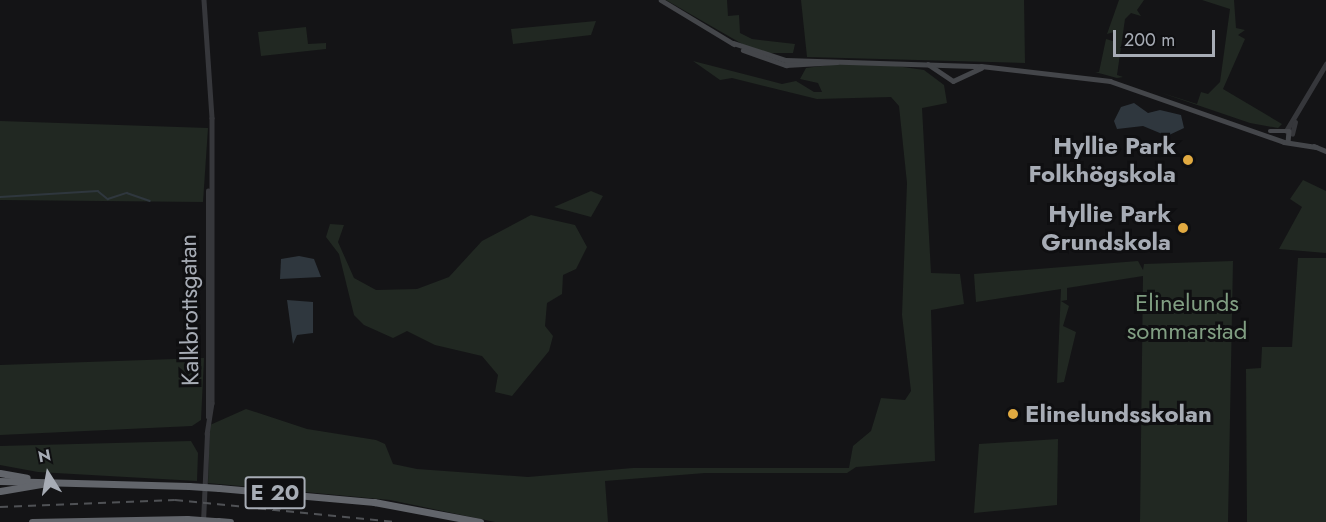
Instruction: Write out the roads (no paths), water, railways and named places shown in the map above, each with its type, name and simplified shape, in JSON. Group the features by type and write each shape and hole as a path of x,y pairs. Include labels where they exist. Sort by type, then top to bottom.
{"highway":[{"name":"E 20","path":"0,480 219,488 374,502 480,522"},
{"name":"E 20","path":"0,480 57,482"},
{"name":"E 20","path":"82,522 152,518"},
{"name":"E 20","path":"32,522 152,518 230,522"}],"main road":[{"path":"662,0 733,43 786,65 854,59 924,62 959,67 996,67 1110,81 1259,128 1288,142 1316,147"},
{"path":"924,62 953,81 961,76 996,67"},
{"path":"945,75 948,66"},
{"path":"959,67 961,76"},
{"path":"1259,128 1285,131 1326,151"},
{"path":"1281,139 1285,131"},
{"path":"1288,142 1292,135"}],"street":[{"name":"Kalkbrottsgatan","path":"202,522 207,434 210,186 204,0"},
{"path":"1285,131 1297,117 1326,64"},
{"path":"1292,135 1297,117"}],"waterway":[{"path":"0,197 98,191 108,199 127,193 150,201"}],"railway":[{"path":"0,507 175,500 395,522"}],"place":[{"name":"Hyllie Park Folkhögskola","path":"1188,160"},
{"name":"Hyllie Park Grundskola","path":"1183,228"},
{"name":"Elinelundsskolan","path":"1013,414"}],"park label":[{"name":"Elinelunds sommarstad","path":"1187,317"}]}
